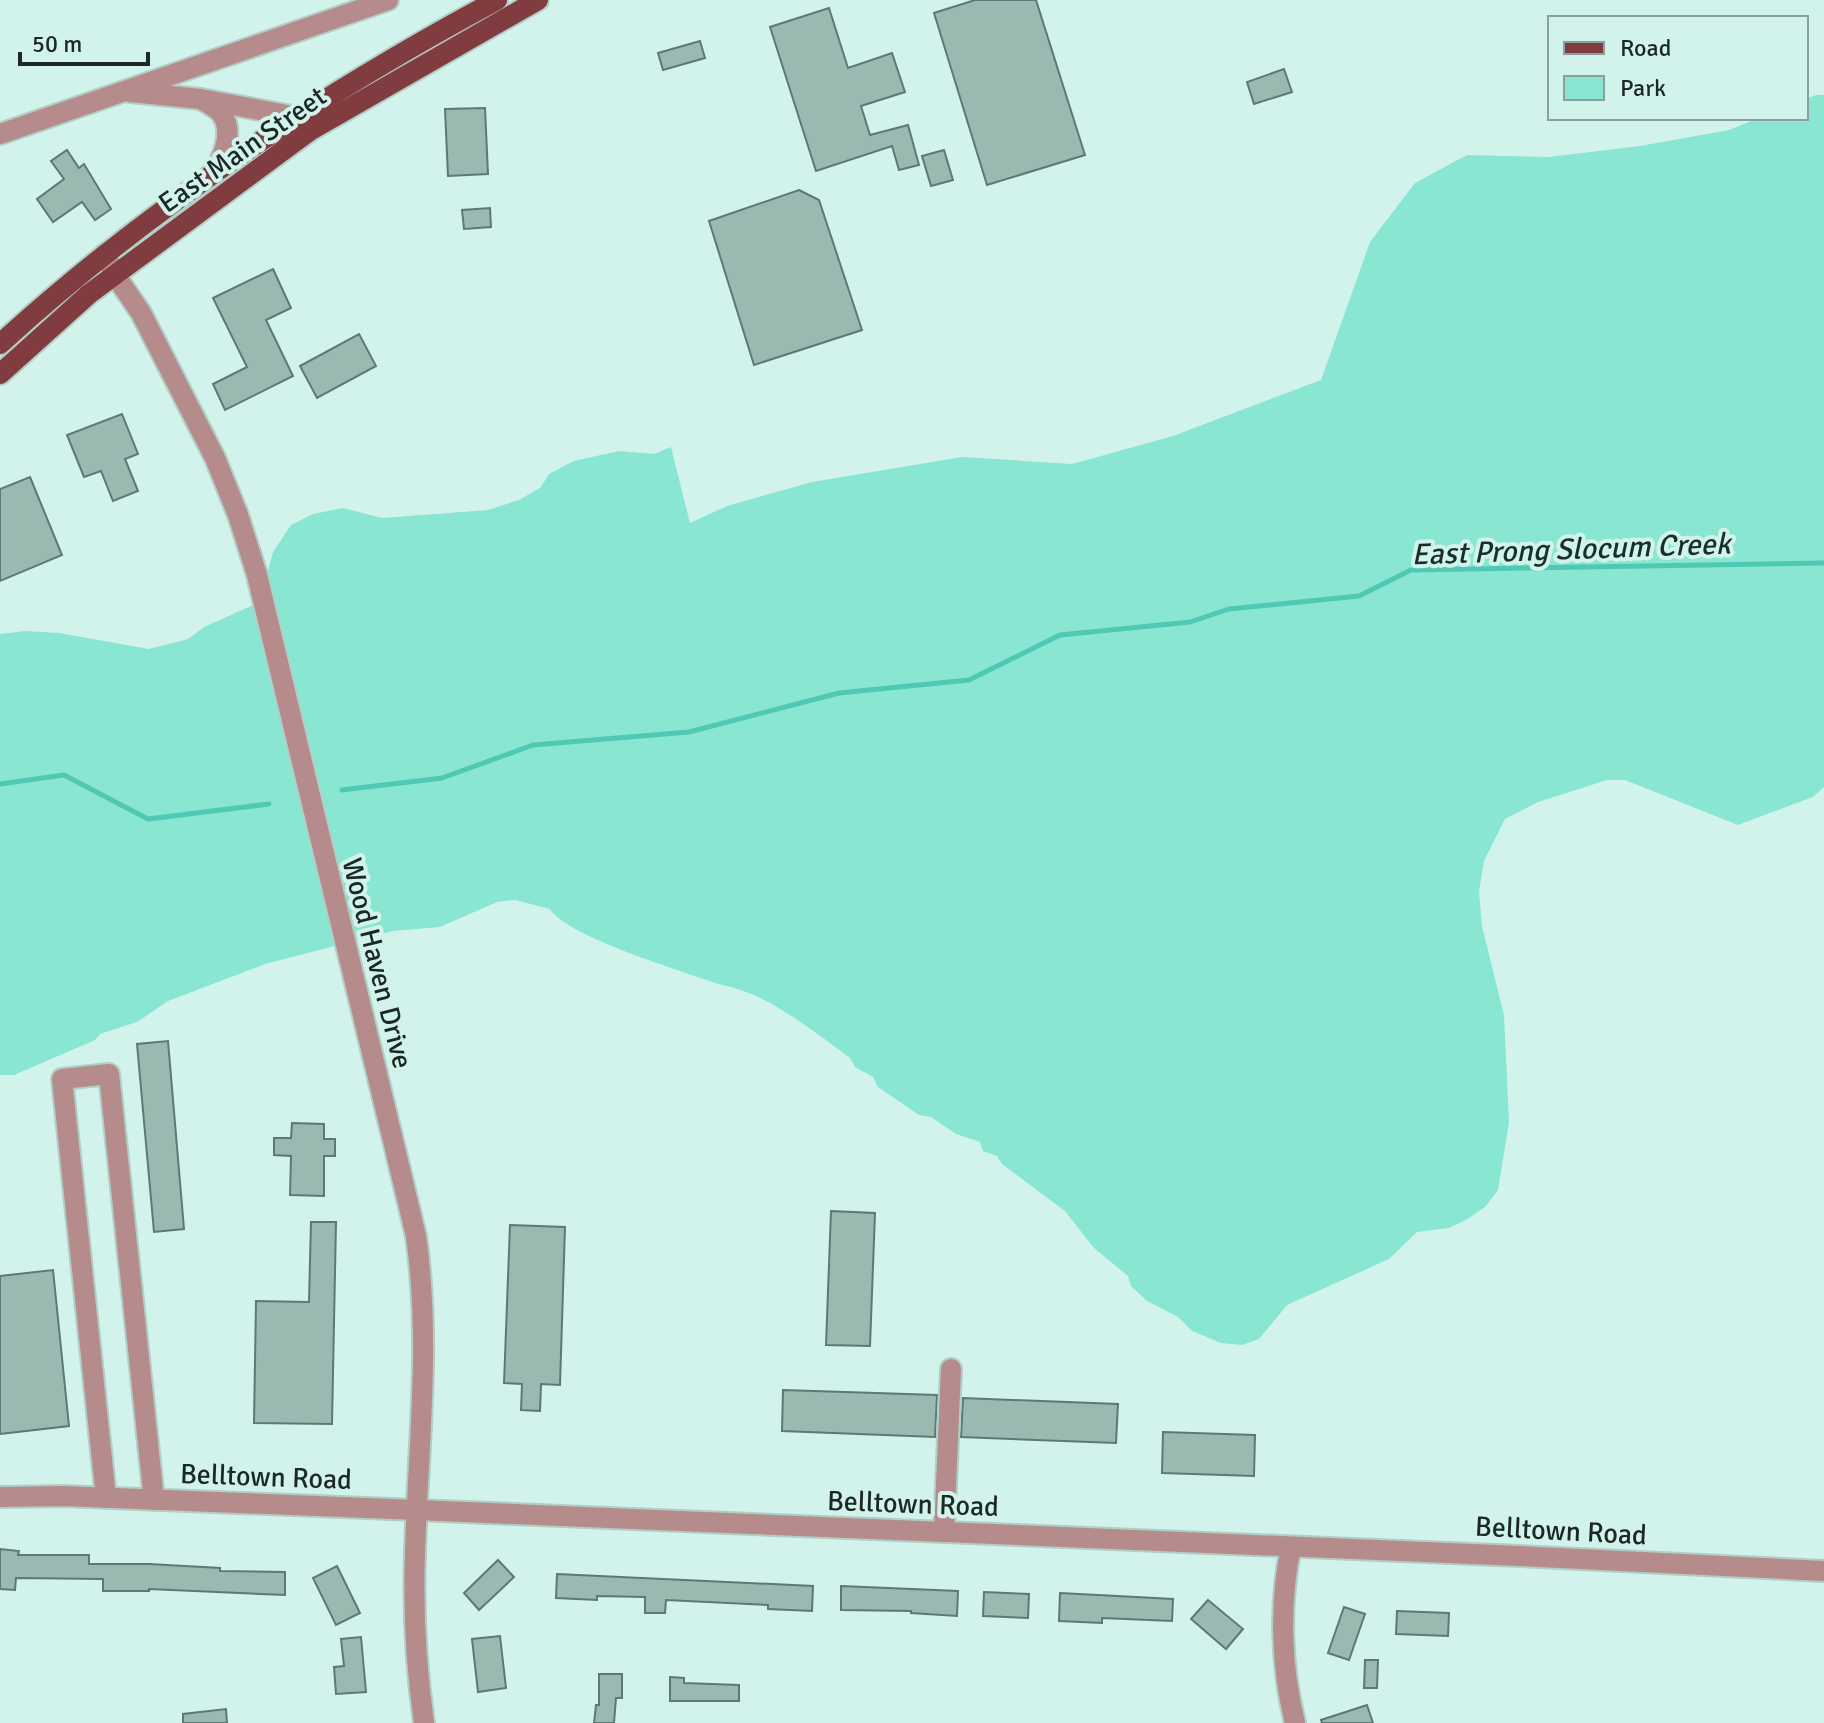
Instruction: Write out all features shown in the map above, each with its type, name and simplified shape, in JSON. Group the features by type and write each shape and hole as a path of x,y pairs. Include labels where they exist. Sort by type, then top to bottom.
{"main road":[{"name":"East Main Street","path":"0,344 105,254 210,177 359,78 497,0"},
{"name":"East Main Street","path":"0,374 89,294 325,122 538,0"}],"street":[{"path":"0,134 388,0"},
{"path":"122,91 201,99 325,122"},
{"path":"201,99 221,113 226,127 226,144 221,162 210,177"},
{"name":"Wood Haven Drive","path":"105,254 115,275 141,313 215,458 238,515 266,607 317,832 416,1236 424,1328 414,1593 424,1723"},
{"path":"106,1498 62,1079 109,1074 154,1500"},
{"path":"944,1532 951,1369"},
{"name":"Belltown Road","path":"0,1497 417,1510 1824,1571"},
{"path":"1291,1547 1287,1564 1283,1648 1295,1723"}],"green space":[{"path":"1824,95 1824,787 1813,797 1738,825 1625,780 1607,780 1538,802 1505,819 1484,861 1479,892 1482,926 1504,1015 1509,1122 1498,1190 1485,1207 1466,1220 1449,1228 1417,1232 1389,1259 1287,1305 1259,1339 1242,1345 1221,1343 1192,1331 1178,1317 1147,1301 1131,1286 1128,1276 1094,1248 1065,1211 1002,1164 997,1156 983,1151 980,1142 956,1134 931,1117 919,1115 878,1087 873,1077 855,1067 850,1058 771,1004 754,995 601,942 561,920 550,909 515,900 497,902 440,927 393,931 265,964 168,1001 137,1022 100,1034 95,1040 14,1075 0,1075 0,634 25,631 59,633 149,649 188,639 204,627 260,602 273,552 291,525 313,514 343,508 382,518 488,510 519,500 540,488 549,474 574,461 619,451 654,454 671,447 690,523 727,506 812,482 962,457 1072,464 1173,436 1321,380 1370,242 1415,183 1467,155 1549,157 1640,146 1729,130 1754,120 1808,120 1808,98"}],"building":[{"path":"975,0 1036,0 1085,155 987,185 934,13"},
{"path":"829,8 848,68 892,53 905,92 861,106 870,135 908,125 919,165 899,170 892,146 816,171 770,27"},
{"path":"700,41 705,58 663,70 658,53"},
{"path":"1284,69 1292,92 1254,104 1247,82"},
{"path":"485,108 488,174 448,176 445,109"},
{"path":"67,150 79,168 84,164 111,209 95,220 82,202 53,222 37,199 64,179 51,161"},
{"path":"944,150 953,180 931,186 922,156"},
{"path":"799,190 819,200 862,330 754,365 709,221"},
{"path":"490,208 491,227 464,229 462,210"},
{"path":"273,269 291,308 266,320 293,376 225,410 213,384 247,367 213,298"},
{"path":"359,334 376,366 317,398 300,366"},
{"path":"122,414 138,454 125,459 138,491 113,501 101,471 84,477 67,435"},
{"path":"30,477 62,555 0,581 0,489"},
{"path":"168,1041 184,1229 154,1232 137,1044"},
{"path":"292,1123 324,1124 324,1139 335,1139 335,1156 324,1156 324,1196 290,1195 291,1156 274,1155 274,1138 291,1138"},
{"path":"831,1211 875,1213 870,1346 826,1345"},
{"path":"311,1222 336,1222 332,1424 254,1423 256,1301 309,1302"},
{"path":"510,1225 565,1227 560,1385 541,1384 540,1411 521,1410 522,1384 504,1383"},
{"path":"53,1270 69,1426 0,1434 0,1276"},
{"path":"783,1390 937,1395 935,1437 782,1431"},
{"path":"963,1398 1118,1404 1116,1443 961,1437"},
{"path":"1163,1432 1255,1435 1254,1476 1162,1473"},
{"path":"0,1549 19,1551 18,1555 89,1555 89,1564 149,1564 220,1568 220,1571 285,1572 285,1595 149,1589 103,1591 103,1579 16,1578 15,1590 0,1589"},
{"path":"498,1560 514,1577 479,1610 464,1593"},
{"path":"337,1566 360,1613 336,1625 313,1578"},
{"path":"557,1574 813,1586 812,1611 768,1609 768,1605 666,1600 665,1613 645,1613 645,1597 597,1596 597,1600 556,1598"},
{"path":"841,1586 958,1591 957,1616 911,1611 841,1610"},
{"path":"984,1592 1029,1594 1028,1618 983,1616"},
{"path":"1060,1593 1173,1599 1172,1621 1102,1618 1102,1623 1059,1621"},
{"path":"1208,1600 1243,1629 1226,1649 1191,1619"},
{"path":"1344,1607 1365,1614 1349,1660 1328,1653"},
{"path":"1397,1611 1449,1613 1448,1636 1396,1634"},
{"path":"500,1636 506,1688 478,1692 472,1639"},
{"path":"361,1637 366,1692 336,1694 334,1667 344,1666 341,1639"},
{"path":"1365,1660 1378,1660 1377,1688 1364,1688"},
{"path":"599,1674 622,1674 622,1698 616,1698 614,1723 594,1723 596,1705 599,1705"},
{"path":"670,1677 684,1678 684,1683 739,1685 739,1701 670,1701"},
{"path":"1367,1705 1373,1723 1322,1723 1321,1720"},
{"path":"226,1709 227,1723 183,1723 183,1714"}],"waterway":[{"name":"East Prong Slocum Creek","path":"342,790 442,778 533,745 689,732 839,693 969,680 1060,635 1190,622 1229,609 1359,596 1411,570 1824,563"},
{"name":"East Prong Slocum Creek","path":"0,784 64,775 148,819 269,804"}]}
